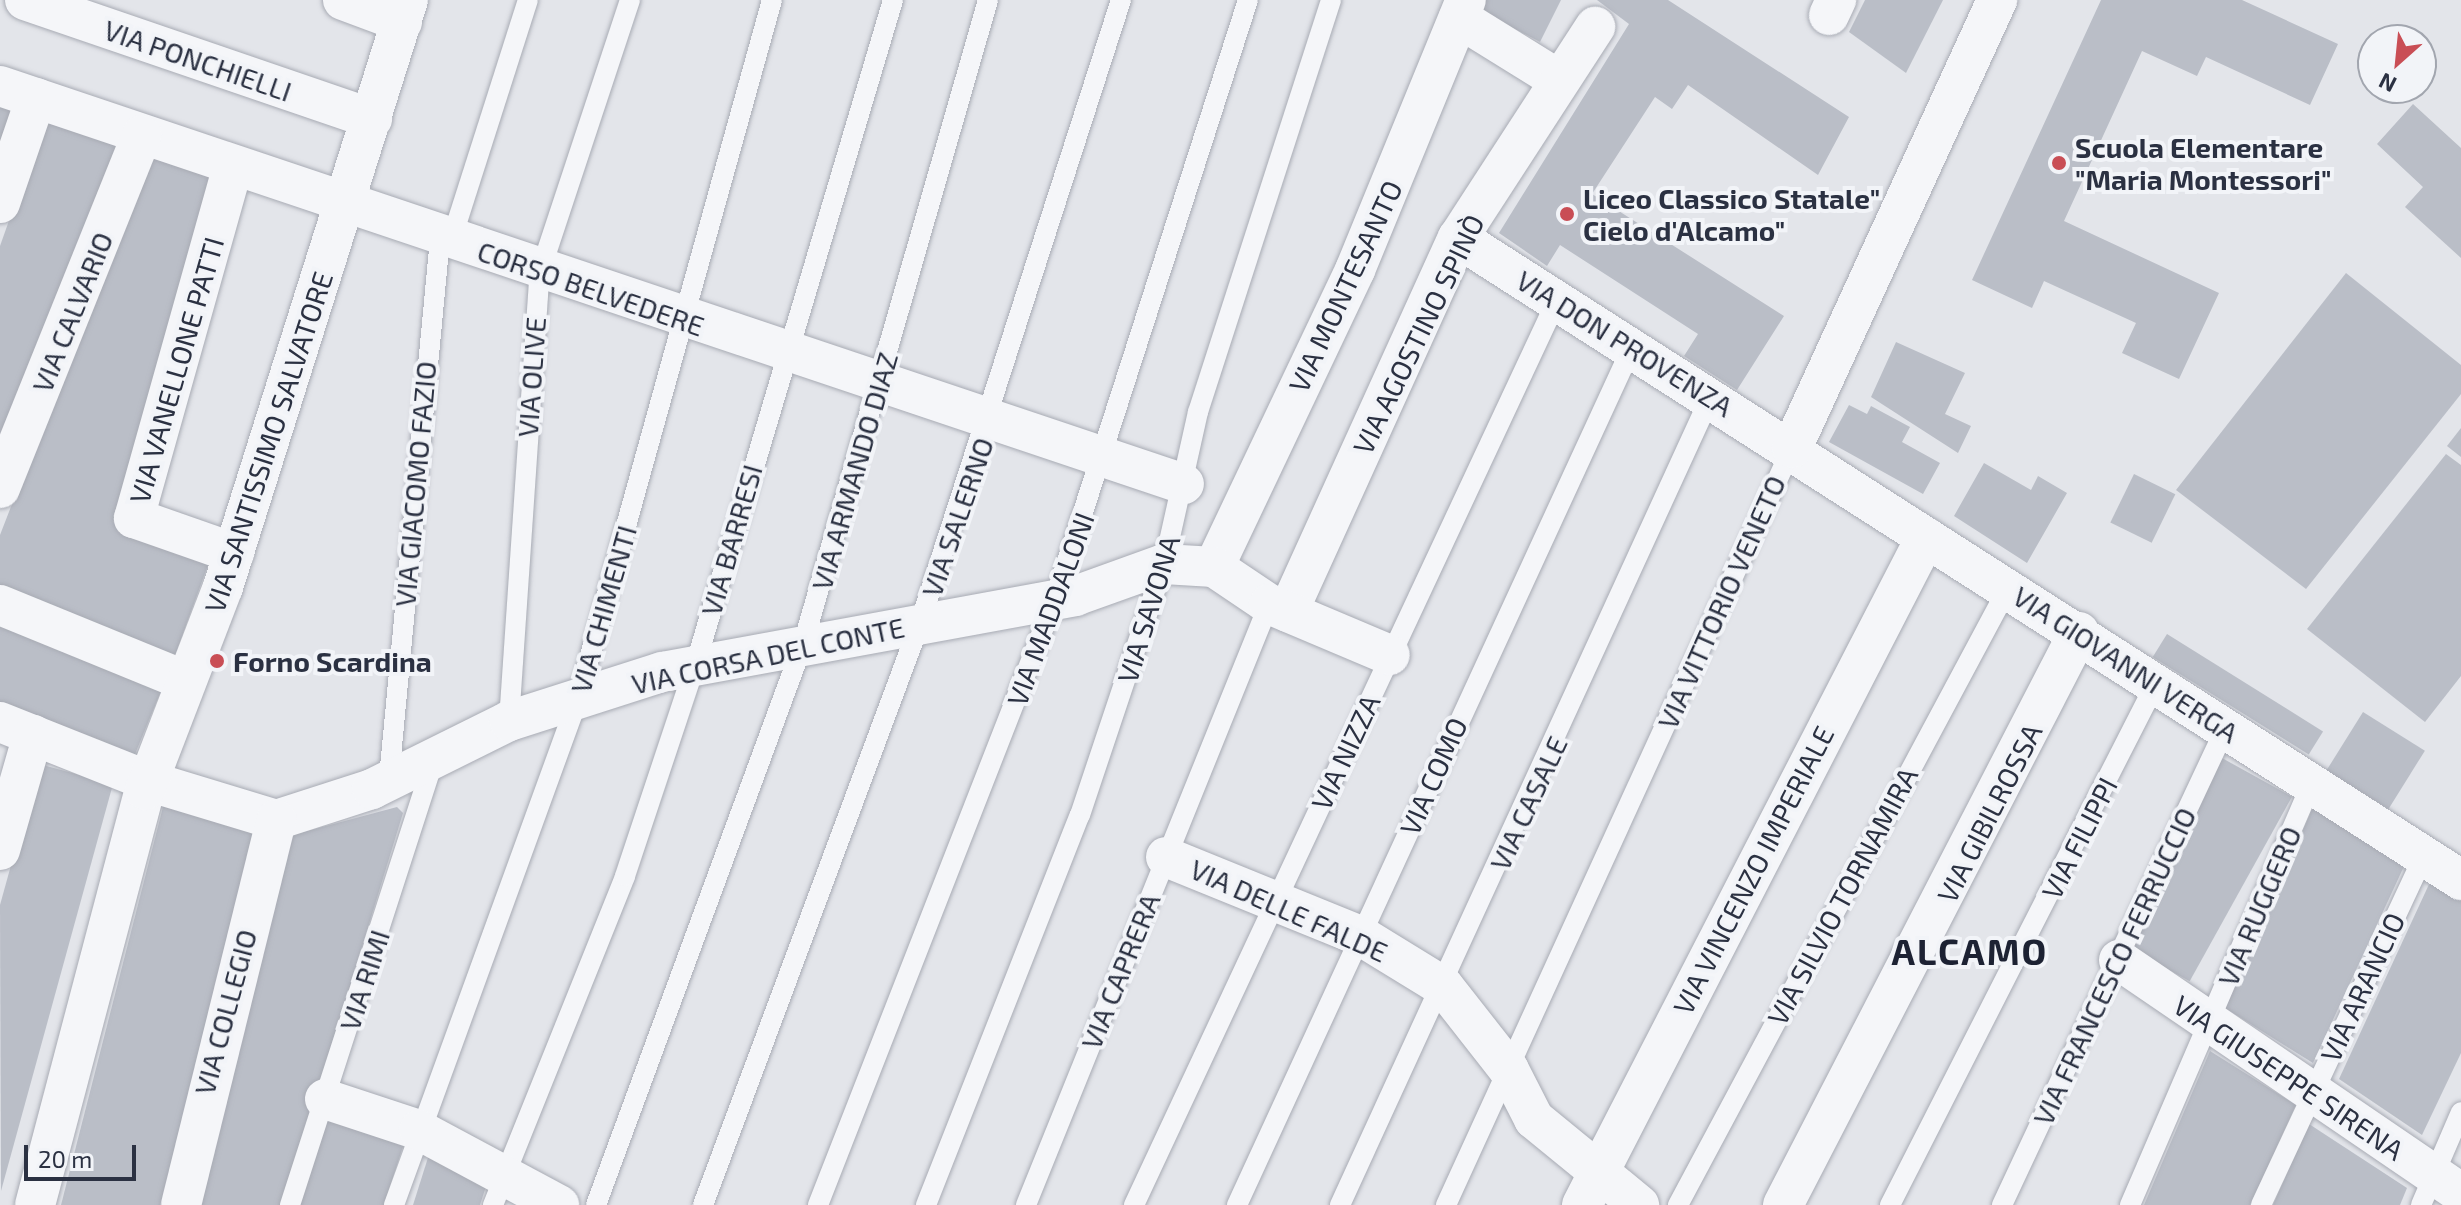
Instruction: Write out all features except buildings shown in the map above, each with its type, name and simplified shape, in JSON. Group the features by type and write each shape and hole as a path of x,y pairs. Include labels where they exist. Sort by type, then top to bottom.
{"street":[{"name":"VIA PONCHIELLI","path":"25,0 372,119"},
{"path":"343,0 405,11"},
{"name":"VIA VITTORIO VENETO","path":"1792,448 1997,0"},
{"path":"1463,9 1559,80"},
{"name":"VIA MONTESANTO","path":"1214,567 1355,270 1463,9"},
{"name":"VIA SANTISSIMO SALVATORE","path":"35,1205 148,781 234,553 405,11"},
{"name":"VIA AGOSTINO SPINÒ","path":"1278,608 1458,238 1595,27"},
{"path":"0,203 18,92"},
{"name":"CORSO BELVEDERE","path":"18,92 540,272 1184,484"},
{"name":"VIA CALVARIO","path":"0,488 142,135"},
{"name":"VIA VANELLONE PATTI","path":"233,166 134,518 234,553"},
{"name":"VIA DON PROVENZA","path":"1458,238 1792,448"},
{"name":"VIA GIOVANNI VERGA","path":"1792,448 2461,880"},
{"name":"VIA VINCENZO IMPERIALE","path":"1590,1191 1926,537"},
{"name":"VIA CORSA DEL CONTE","path":"276,820 389,778 509,721 695,666 1055,599 1164,564 1214,567"},
{"path":"1214,567 1278,608 1390,655"},
{"path":"0,605 186,681"},
{"name":"VIA GIBILROSSA","path":"1783,1205 2079,632"},
{"path":"0,850 16,728 148,781 276,820"},
{"name":"VIA COLLEGIO","path":"181,1205 276,820"},
{"name":"VIA DELLE FALDE","path":"1166,857 1273,905 1361,936 1444,987 1509,1070 1534,1119 1590,1191 1639,1205"},
{"name":"VIA GIUSEPPE SIRENA","path":"2119,960 2311,1092 2439,1191"},
{"path":"325,1099 419,1130 497,1192 559,1205"}],"lane":[{"name":"VIA GIACOMO FAZIO","path":"389,778 446,240 528,0"},
{"name":"VIA OLIVE","path":"509,721 540,272 630,0"},
{"name":"VIA CHIMENTI","path":"394,1205 578,699 772,0"},
{"name":"VIA BARRESI","path":"497,1192 625,876 695,666 783,353 893,0"},
{"name":"VIA ARMANDO DIAZ","path":"596,1205 803,644 880,385 988,0"},
{"name":"VIA SALERNO","path":"703,1205 920,623 991,421 1121,0"},
{"name":"VIA MADDALONI","path":"818,1205 1055,599 1105,459 1248,0"},
{"name":"VIA SAVONA","path":"926,1205 1080,815 1164,564 1198,412 1331,0"},
{"name":"VIA NIZZA","path":"1134,1205 1557,300"},
{"name":"VIA COMO","path":"1237,1205 1631,349"},
{"name":"VIA CASALE","path":"1340,1205 1444,987 1710,398"},
{"name":"VIA VITTORIO VENETO","path":"1446,1205 1792,448"},
{"name":"VIA SILVIO TORNAMIRA","path":"1678,1205 2008,588"},
{"name":"VIA CAPRERA","path":"1026,1205 1166,857 1278,608"},
{"name":"VIA FILIPPI","path":"1890,1205 2156,683"},
{"name":"VIA FRANCESCO FERRUCCIO","path":"2002,1205 2226,727"},
{"name":"VIA RIMI","path":"290,1205 436,754"},
{"name":"VIA RUGGERO","path":"2130,1205 2311,784"},
{"name":"VIA ARANCIO","path":"2261,1205 2423,857"},
{"path":"2439,1191 2461,1112"}],"place":[{"name":"Scuola Elementare \"Maria Montessori\"","path":"2059,163"},
{"name":"Liceo Classico Statale\" Cielo d'Alcamo\"","path":"1567,214"},
{"name":"Forno Scardina","path":"217,661"}],"district":[{"name":"ALCAMO","path":"1970,951"}]}
